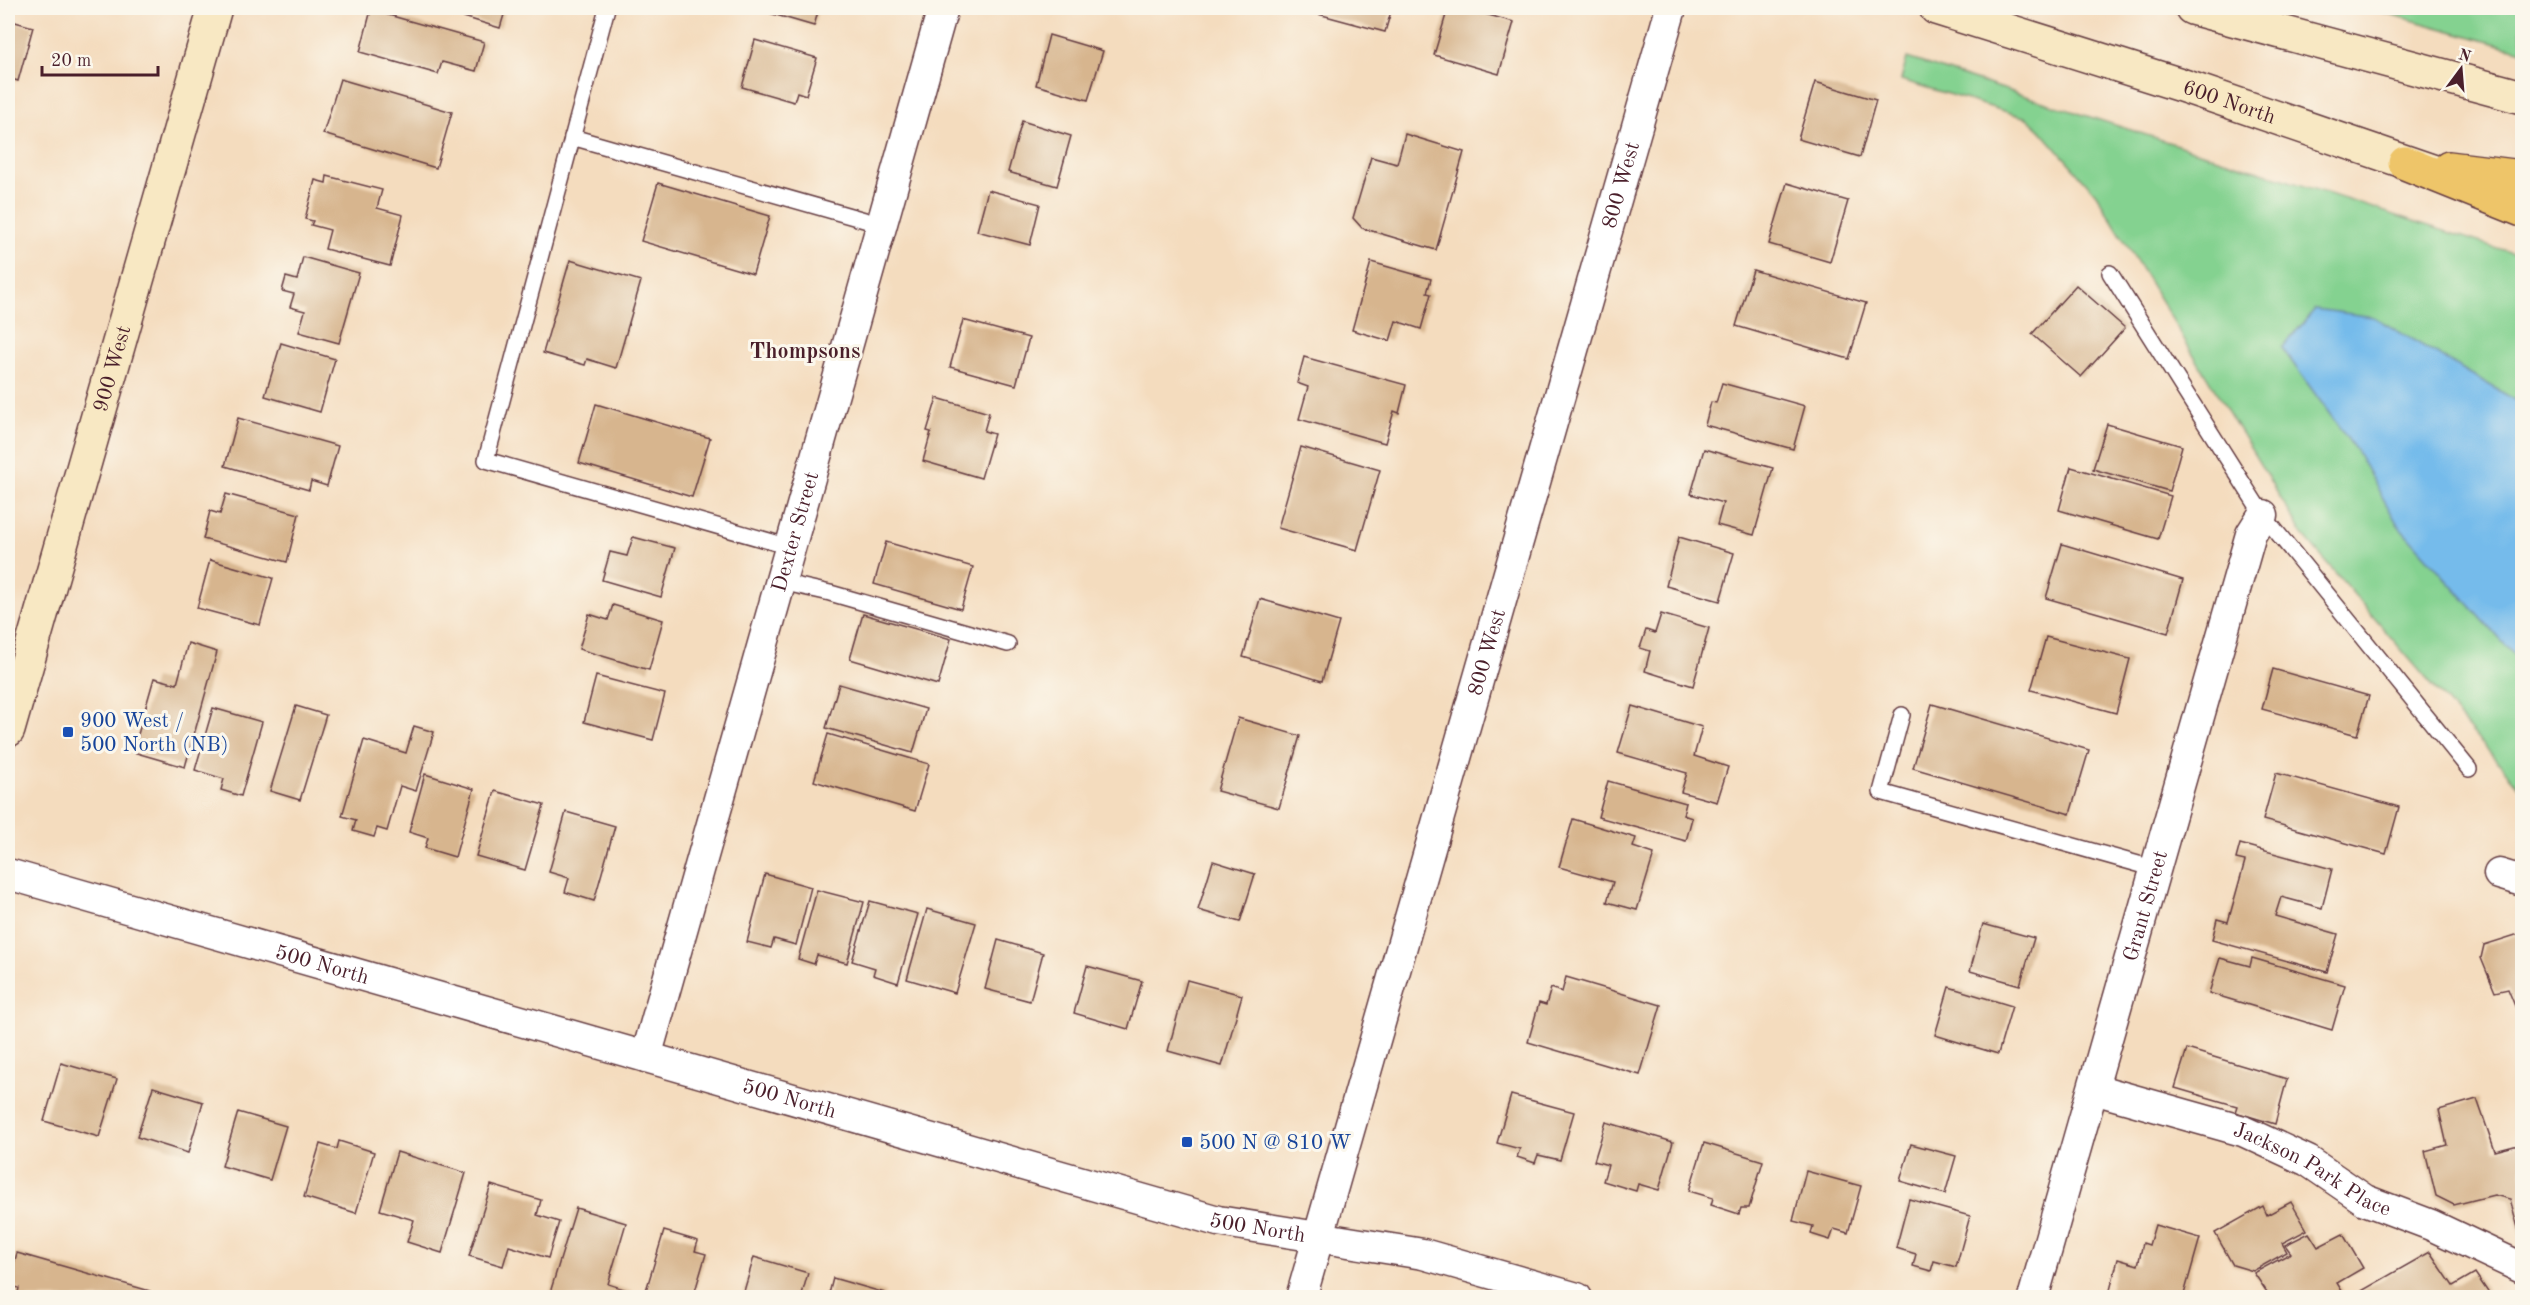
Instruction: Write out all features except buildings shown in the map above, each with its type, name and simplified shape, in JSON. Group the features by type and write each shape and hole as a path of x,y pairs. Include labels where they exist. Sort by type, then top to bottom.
{"highway":[{"path":"2405,163 2523,177"},
{"path":"2405,163 2523,210"}],"main road":[{"name":"900 West","path":"8,730 215,8"},
{"name":"600 North","path":"1936,8 2181,86 2405,163 2523,198"},
{"path":"2192,8 2523,97"}],"street":[{"name":"Dexter Street","path":"646,1057 943,8"},
{"name":"800 West","path":"1301,1298 1671,8"},
{"name":"Grant Street","path":"2033,1298 2251,534 2263,515"},
{"name":"500 North","path":"8,874 1218,1221 1423,1254 1577,1298"},
{"name":"Jackson Park Place","path":"2094,1089 2243,1131 2267,1141 2308,1161 2365,1200 2431,1226 2523,1268"}],"lane":[{"path":"607,8 486,460 790,547"},
{"path":"572,137 882,225"},
{"path":"2110,273 2263,515 2469,769"},
{"path":"780,582 830,593 1008,644"},
{"path":"1902,716 1881,792 2156,869"}],"green space":[{"path":"2368,8 2522,8 2522,51"},
{"path":"1907,58 2522,256 2522,790 2303,535 2096,194 2027,118 1901,80"}],"water":[{"path":"2315,309 2374,317 2522,404 2522,664 2398,525 2357,452 2282,348"}],"place":[{"name":"900 West / 500 North (NB)","path":"68,732"},
{"name":"500 N @ 810 W","path":"1187,1142"}],"district":[{"name":"Thompsons","path":"805,350"}]}
